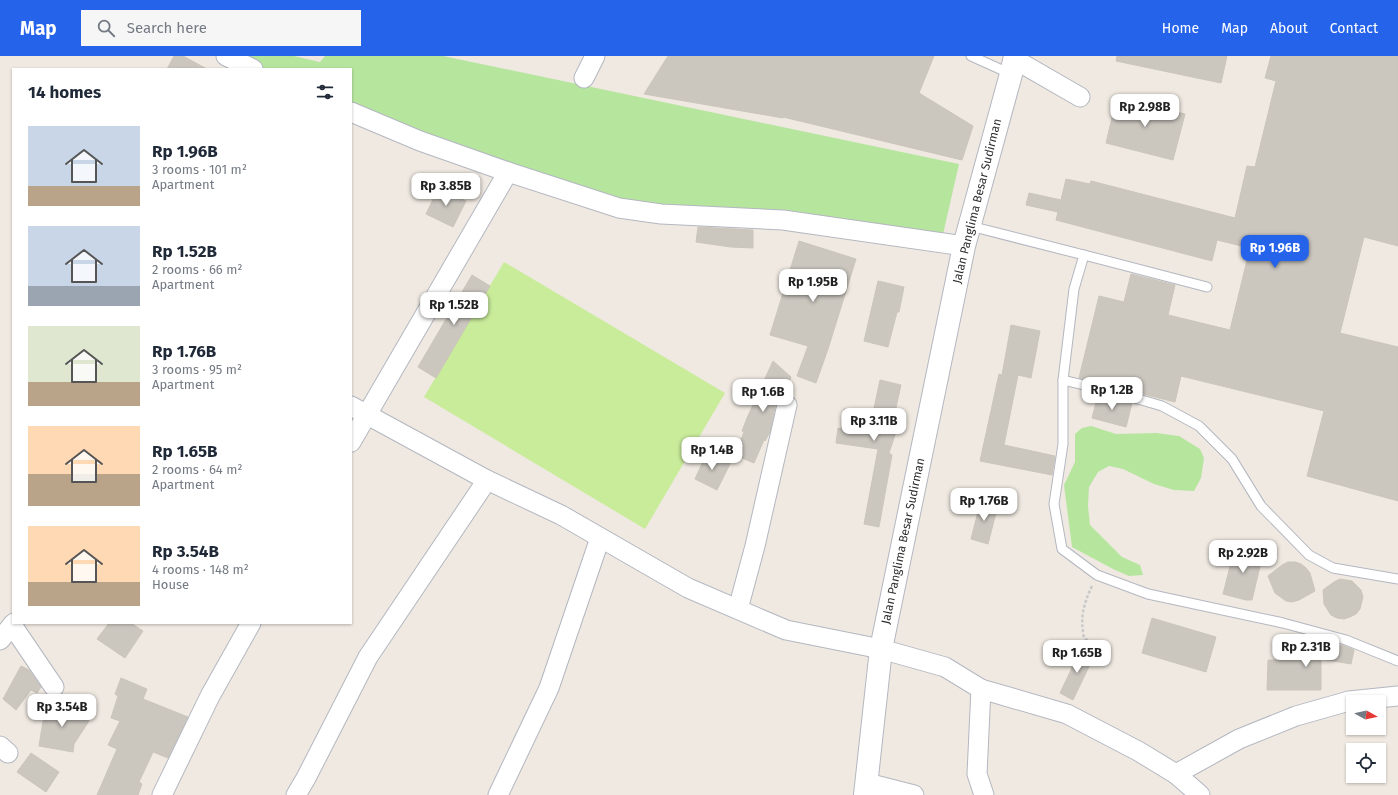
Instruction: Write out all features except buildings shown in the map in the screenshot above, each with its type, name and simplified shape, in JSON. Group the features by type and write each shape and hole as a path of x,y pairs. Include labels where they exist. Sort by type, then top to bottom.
{"main road":[{"name":"Jalan Panglima Besar Sudirman","path":"866,789 881,649 968,225 1013,63"}],"street":[{"path":"226,56 251,68"},
{"path":"584,78 596,56"},
{"path":"1013,63 1080,97"},
{"path":"352,112 420,141 508,172 619,208 661,214 783,220 964,246"},
{"path":"352,438 359,410 508,172"},
{"path":"738,609 755,546 787,405"},
{"path":"359,410 487,480 561,515 688,588 786,630 881,649 945,667 981,689 1067,714 1138,751 1176,774 1200,795"},
{"path":"296,795 368,657 487,480"},
{"path":"498,795 549,688 600,538"},
{"path":"0,640 13,624 54,687"},
{"path":"162,795 210,696 250,624"},
{"path":"981,689 977,774 984,795"},
{"path":"1176,774 1239,739 1296,716 1349,700 1398,696"},
{"path":"866,789 914,795"}],"lane":[{"path":"970,56 1013,63"},
{"path":"968,225 1207,287"},
{"path":"1084,255 1074,289 1063,380 1063,444 1054,504 1062,549 1097,575 1148,594 1284,623 1346,640 1398,660"},
{"path":"1063,380 1162,406 1200,426 1232,459 1261,506 1309,555 1333,568 1398,579"}],"path":[{"path":"1097,575 1085,601 1082,623 1084,638 1103,650"}],"green space":[{"path":"248,56 294,56 320,62 325,56 443,56 959,164 941,243 661,214 352,111 352,68 252,68 243,64"},
{"path":"504,262 725,393 645,529 424,397"},
{"path":"1091,426 1116,434 1156,433 1179,436 1200,449 1204,458 1201,478 1194,491 1174,490 1154,484 1123,469 1109,466 1098,472 1089,487 1088,506 1090,525 1122,557 1140,565 1143,575 1129,576 1072,547 1064,485 1075,462 1075,434 1082,428"}]}
